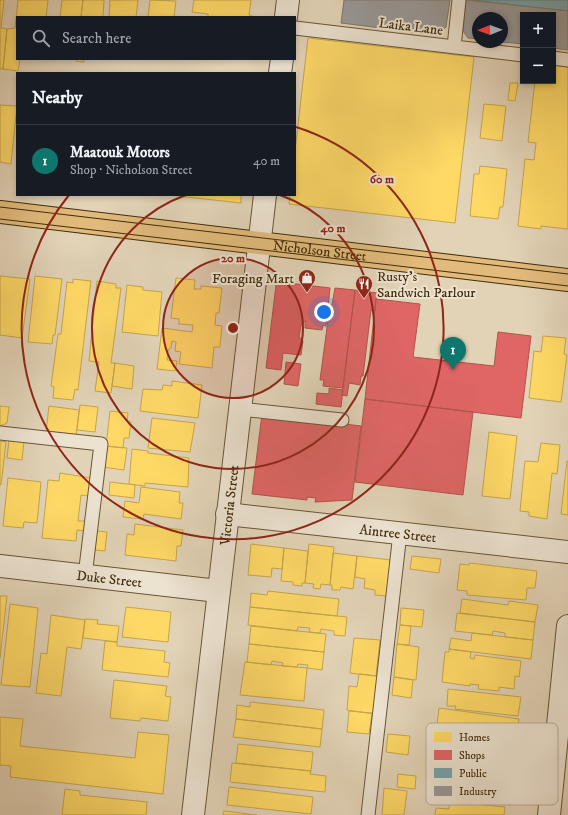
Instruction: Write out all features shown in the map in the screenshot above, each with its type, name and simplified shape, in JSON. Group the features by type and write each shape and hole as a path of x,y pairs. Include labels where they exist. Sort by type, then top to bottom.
{"main road":[{"name":"Nicholson Street","path":"0,212 568,280"}],"street":[{"path":"286,16 288,0"},
{"path":"280,72 282,60"},
{"name":"Victoria Street","path":"193,815 265,196"},
{"name":"Aintree Street","path":"227,514 568,552"},
{"name":"Duke Street","path":"0,566 218,591"},
{"path":"558,723 568,626"},
{"path":"548,815 549,805"}],"lane":[{"path":"454,47 459,0"},
{"name":"Laika Lane","path":"296,28 520,55"},
{"path":"556,58 568,60"},
{"path":"240,409 342,420"},
{"path":"0,432 101,444 85,576"},
{"path":"368,815 400,533"}],"building: Homes":[{"path":"0,0 4,0 1,28 7,29 3,69 0,69"},
{"path":"18,0 48,0 46,16 16,16"},
{"path":"62,0 83,0 81,16 60,16"},
{"path":"83,0 104,0 103,16 81,16"},
{"path":"110,0 138,0 136,16 109,16"},
{"path":"150,0 176,1 174,16 148,16"},
{"path":"194,0 251,0 249,15 252,16 208,16 208,14 192,12"},
{"path":"16,19 16,60 20,60 18,71 3,69 7,29 15,28"},
{"path":"308,38 474,57 455,223 289,204 290,196 296,196 296,142"},
{"path":"84,60 84,62 76,61"},
{"path":"556,65 568,67 568,229 541,226 541,229 518,226 525,159 534,160 536,143 528,142 535,84 556,84"},
{"path":"510,83 518,83 515,101 508,100"},
{"path":"484,104 506,106 502,141 480,138"},
{"path":"0,105 16,106 11,164 0,162"},
{"path":"480,166 507,169 503,207 500,207 498,219 470,216 474,174 479,174"},
{"path":"178,196 241,196 241,203"},
{"path":"0,276 30,279 22,338 0,335"},
{"path":"35,276 62,279 55,335 53,335 52,344 28,342"},
{"path":"176,278 195,280 194,289 201,289 201,286 222,288 219,313 216,313 215,325 222,326 220,347 214,347 212,368 179,364 181,352 175,351 176,342 172,341 171,348 168,350 167,360 177,361 175,371 157,369 162,328 192,332 193,325 179,324 179,319 171,318"},
{"path":"73,279 91,281 78,390 75,389 73,400 53,398 54,387 51,386 58,334 61,334 67,282 73,283"},
{"path":"97,281 116,284 116,288 121,288 111,363 115,363 111,393 95,391 99,362 89,361"},
{"path":"127,285 143,287 143,290 162,292 158,336 122,332"},
{"path":"543,336 566,338 564,354 567,355 561,402 529,398 534,351 541,352"},
{"path":"115,363 134,366 132,389 112,386"},
{"path":"172,381 202,385 198,418 140,411 143,389 162,390 163,385 172,386"},
{"path":"80,405 98,407 95,432 77,430"},
{"path":"0,406 9,407 7,423 0,426"},
{"path":"49,406 79,410 76,436 46,432"},
{"path":"110,411 128,413 127,421 131,422 129,438 124,438 123,448 106,446"},
{"path":"152,418 195,423 190,452 148,448"},
{"path":"489,432 517,436 510,499 482,496"},
{"path":"9,440 24,441 22,460 7,458"},
{"path":"0,441 6,442 1,485 0,485"},
{"path":"541,443 560,445 557,474 552,473 547,519 529,516 529,512 520,511 525,461 538,462"},
{"path":"106,446 127,448 124,470 103,467"},
{"path":"132,449 148,451 148,453 189,458 188,487 145,483 145,486 129,484"},
{"path":"568,461 568,515 561,514"},
{"path":"60,473 91,478 89,496 81,495 78,521 86,521 85,531 77,530 76,541 42,538 48,480 59,481"},
{"path":"8,478 41,482 37,523 24,522 23,528 3,526"},
{"path":"110,482 135,485 134,498 109,495"},
{"path":"141,487 180,492 179,503 183,503 181,519 144,514 143,519 123,517 125,501 139,503"},
{"path":"135,524 183,530 181,546 177,546 176,561 125,555 127,534 134,535"},
{"path":"97,531 107,532 105,551 95,550"},
{"path":"251,544 284,548 282,569 272,568 271,577 248,575"},
{"path":"309,544 334,547 330,585 321,584 320,589 313,588 314,584 305,583"},
{"path":"284,548 308,551 305,583 302,583 302,586 293,585 293,582 281,581"},
{"path":"333,553 357,556 353,589 341,587 340,590 332,590 332,585 330,585"},
{"path":"357,556 391,560 387,596 375,595 375,590 364,588 365,579 355,577"},
{"path":"412,556 441,559 439,573 410,569"},
{"path":"470,563 537,571 535,588 527,588 526,600 467,595 467,591 457,590 460,564 469,565"},
{"path":"268,591 339,599 337,616 250,607 251,593 267,595"},
{"path":"0,596 7,596 0,658"},
{"path":"462,599 508,605 509,601 538,605 535,622 460,613"},
{"path":"10,604 38,608 30,687 1,685"},
{"path":"126,607 171,612 168,642 122,637"},
{"path":"250,607 347,617 345,636 334,635 334,631 321,629 320,633 309,632 310,628 298,627 297,631 248,625"},
{"path":"401,608 424,610 422,627 400,625"},
{"path":"457,613 535,622 533,640 505,637 505,633 493,631 492,635 455,631"},
{"path":"51,615 85,620 81,649 67,647 61,696 36,693 41,653 47,654"},
{"path":"85,619 98,620 97,624 119,626 117,642 83,638"},
{"path":"400,625 411,626 409,645 397,644"},
{"path":"251,626 326,634 324,652 249,644"},
{"path":"472,633 533,640 531,659 449,649 451,638 471,641"},
{"path":"354,638 380,640 376,676 350,673"},
{"path":"105,641 117,642 117,646 165,651 164,662 170,663 168,677 102,670"},
{"path":"249,644 324,652 322,670 307,668 308,665 298,664 297,667 282,666 283,663 272,661 271,665 247,662"},
{"path":"397,644 419,647 416,680 394,677"},
{"path":"449,649 471,652 470,658 474,659 475,655 521,661 519,677 515,676 514,689 499,687 499,691 478,689 479,685 470,684 470,686 442,682 445,652 449,652"},
{"path":"245,662 307,668 304,701 240,695"},
{"path":"359,674 378,676 374,714 347,710 349,686 357,687"},
{"path":"394,677 413,680 411,698 392,695"},
{"path":"114,680 167,686 165,696 171,697 168,721 141,718 140,721 110,718"},
{"path":"448,689 521,697 518,716 455,709 456,706 447,706"},
{"path":"250,702 324,710 322,729 236,719 237,705 250,707"},
{"path":"439,708 519,719 519,723 437,723"},
{"path":"349,711 372,713 369,734 347,732"},
{"path":"0,717 23,719 20,746 135,758 138,732 169,735 163,794 10,777 11,766 0,765"},
{"path":"236,719 322,729 320,747 233,737"},
{"path":"388,734 410,736 408,755 386,752"},
{"path":"238,744 313,752 311,771 236,763"},
{"path":"232,763 311,771 310,774 326,776 325,792 230,782"},
{"path":"398,774 416,776 415,789 397,787"},
{"path":"229,787 313,797 311,814 227,805"},
{"path":"384,788 407,791 404,815 382,815"},
{"path":"65,789 80,791 80,795 147,802 146,815 62,815"},
{"path":"449,805 484,805 505,807 504,815 435,815 436,808 449,809"},
{"path":"224,811 257,815 223,815"}],"building: Shops":[{"path":"281,282 330,288 326,326 323,325 322,330 305,328 305,321 301,325 299,337 303,341 301,355 283,353 281,370 266,368 276,285"},
{"path":"335,288 355,290 343,388 323,386 324,380 320,380 330,305 332,305"},
{"path":"355,290 377,293 375,311 371,310 363,376 361,376 360,385 349,383 347,396 342,395"},
{"path":"376,299 420,304 413,357 494,366 498,332 531,336 521,418 365,399"},
{"path":"286,362 301,364 298,386 284,384"},
{"path":"329,388 343,390 341,407 316,404 317,393 329,394"},
{"path":"365,399 473,412 463,495 355,482"},
{"path":"262,414 361,426 352,500 315,502 316,498 307,497 307,500 252,494"}],"building: Public":[{"path":"471,0 568,0 568,11"}],"building: Industry":[{"path":"344,0 450,0 446,27 437,35 341,23"},
{"path":"466,0 568,11 568,50 556,48 556,12 520,12 520,44 508,43 508,12 472,12 472,38 468,38 463,31"}],"tram line":[{"path":"0,207 568,274"},
{"path":"0,219 568,286"}],"place":[{"name":"Foraging Mart","path":"307,293"},
{"name":"Rusty's Sandwich Parlour","path":"364,299"},
{"name":"Maatouk Motors","path":"453,370"}]}
